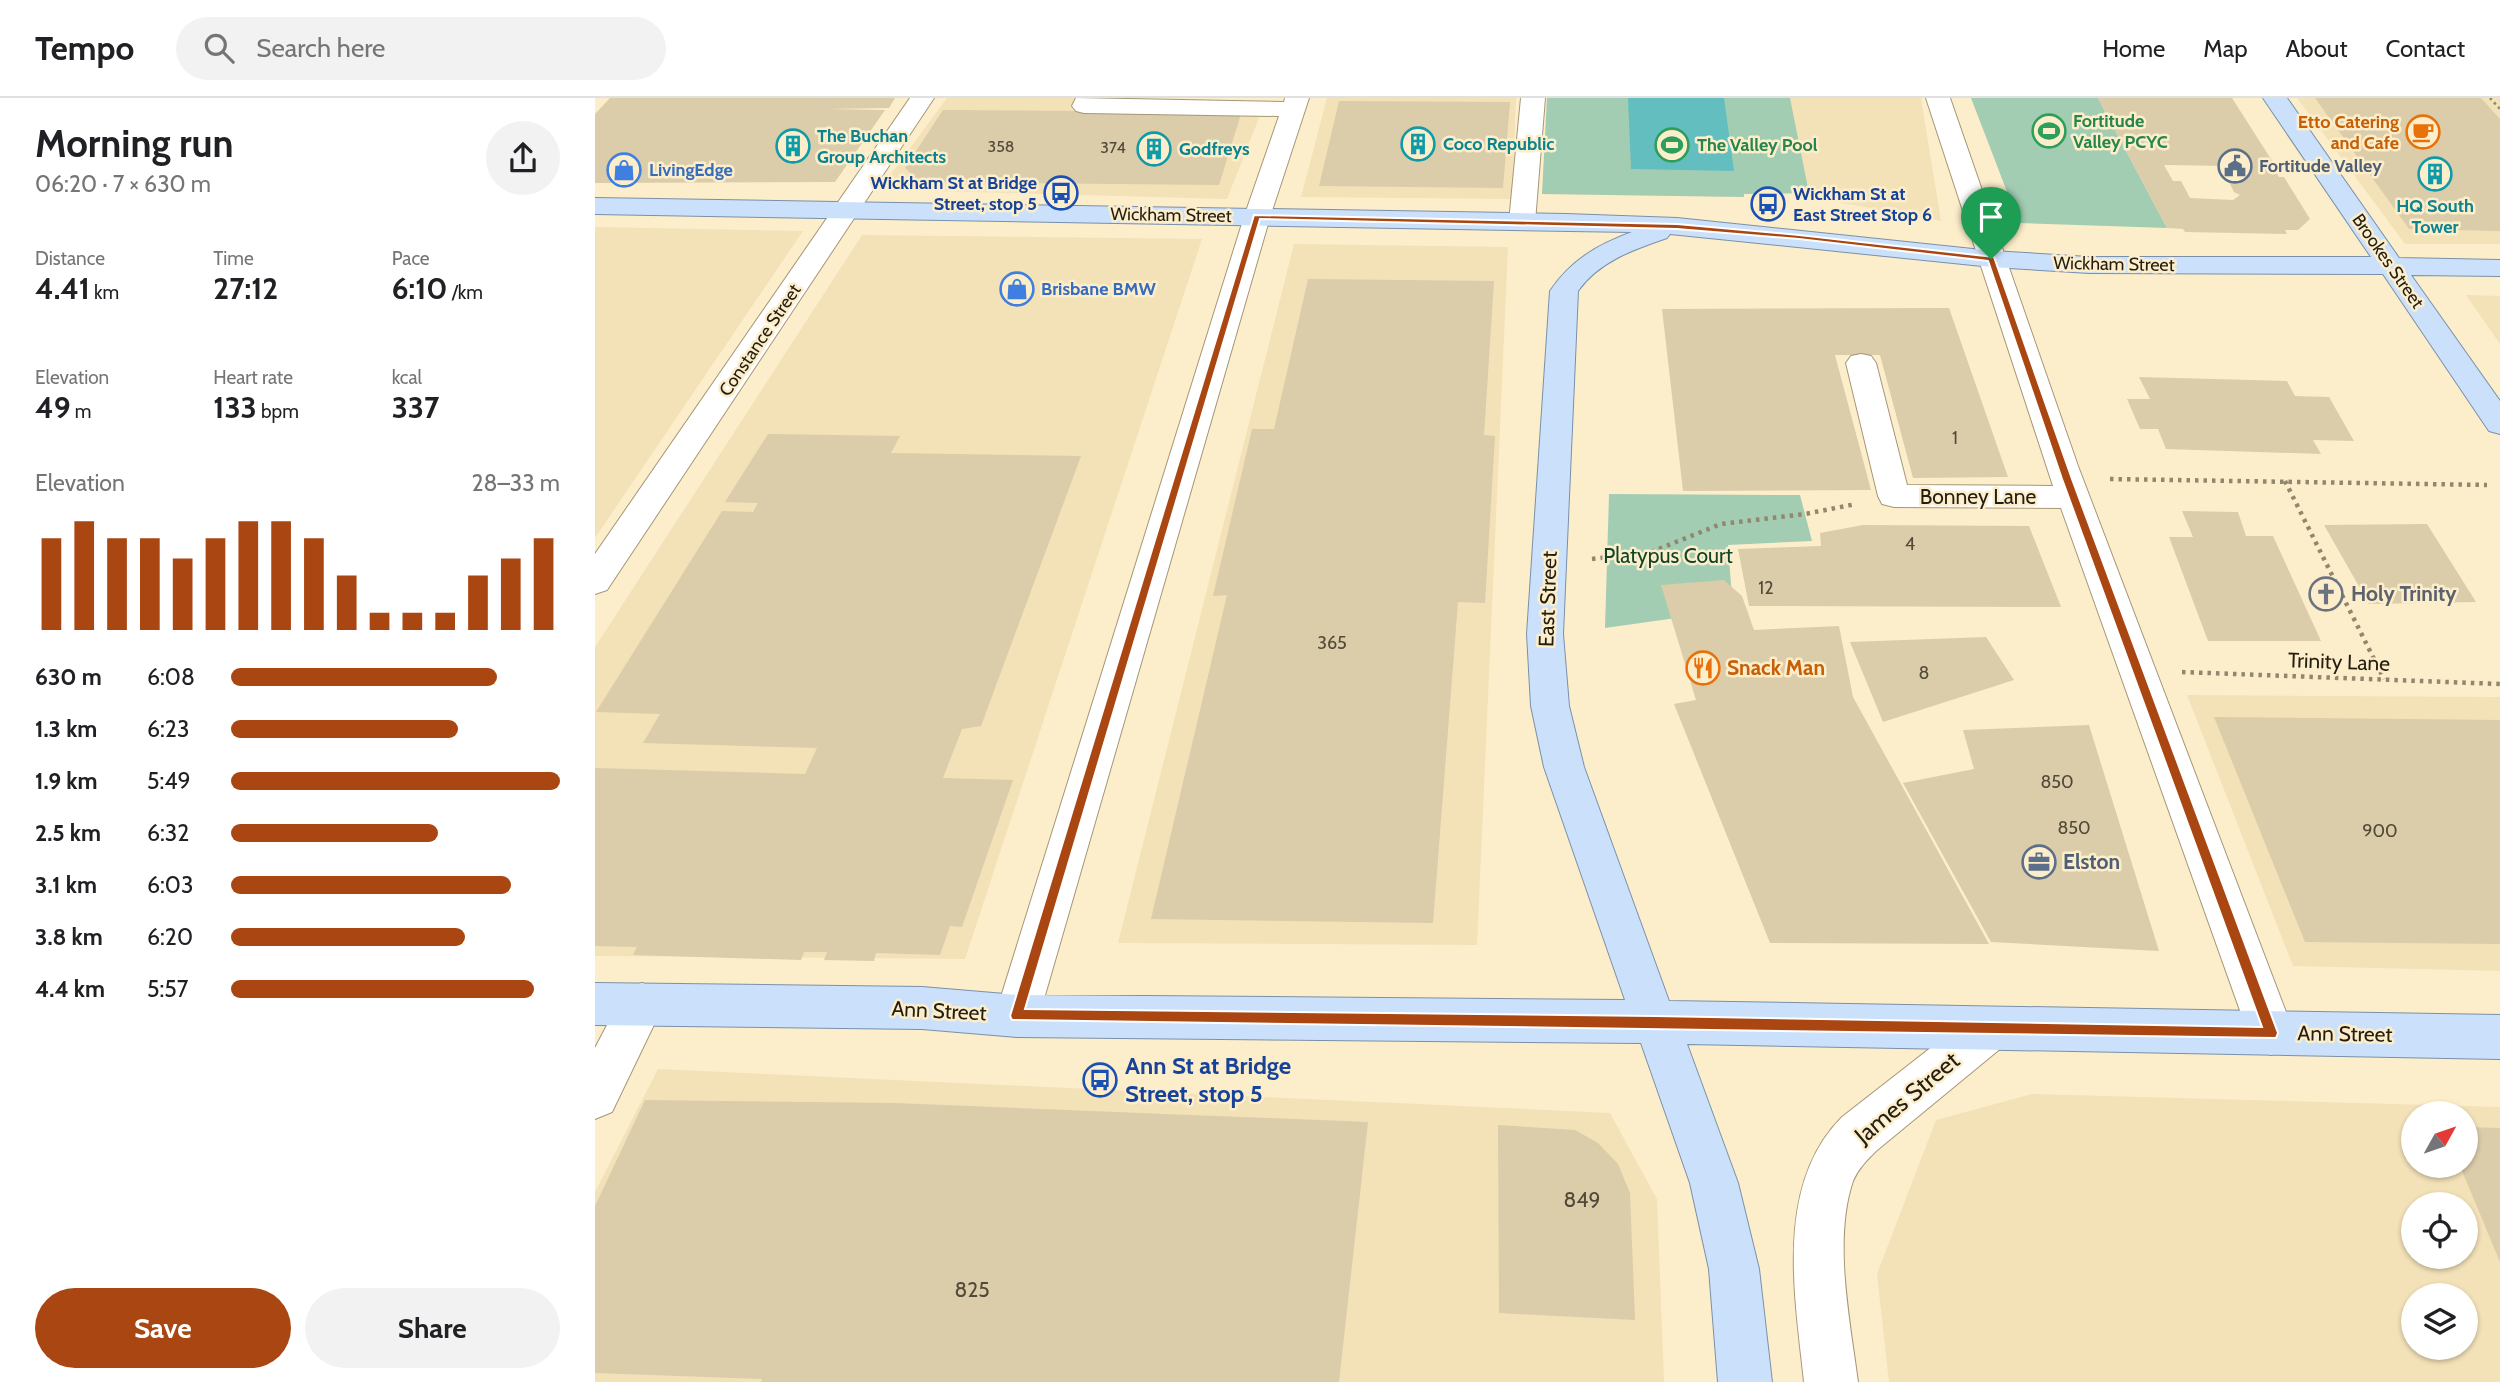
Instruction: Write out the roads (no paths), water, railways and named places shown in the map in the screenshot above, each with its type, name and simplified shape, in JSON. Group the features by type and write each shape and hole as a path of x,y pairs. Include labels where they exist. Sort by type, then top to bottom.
{"main road":[{"name":"Brookes Street","path":"2275,98 2500,424"},
{"name":"Wickham Street","path":"595,206 1677,226 1991,259 2089,265 2392,265 2500,268"},
{"name":"East Street","path":"1655,1022 1564,768 1550,706 1545,634 1564,291 1580,270 1605,254 1677,226"},
{"name":"Ann Street","path":"595,1004 922,1008 1017,1016 1655,1022 2500,1037"},
{"path":"1655,1022 1699,1136 1726,1228 1734,1269 1745,1382"}],"street":[{"name":"Constance Street","path":"595,581 922,98"},
{"path":"1017,1016 1257,217 1295,103 1084,106 1088,98"},
{"path":"1522,222 1533,98"},
{"path":"1938,98 2070,488 2271,1033"},
{"name":"Bonney Lane","path":"1861,363 1895,496 2070,488"},
{"path":"595,1096 642,1004"},
{"name":"James Street","path":"1831,1382 1818,1269 1826,1191 1841,1154 1859,1134 1990,1030"}],"water":[{"path":"1628,98 1724,98 1734,171 1631,169"}],"place":[{"name":"Fortitude Valley PCYC","path":"2049,131"},
{"name":"Etto Catering and Cafe","path":"2423,132"},
{"name":"Coco Republic","path":"1418,144"},
{"name":"The Valley Pool","path":"1672,145"},
{"name":"The Buchan Group Architects","path":"793,146"},
{"name":"Godfreys","path":"1154,149"},
{"name":"Fortitude Valley","path":"2235,166"},
{"name":"LivingEdge","path":"624,170"},
{"name":"HQ South Tower","path":"2435,174"},
{"name":"Wickham St at Bridge Street, stop 5","path":"1061,193"},
{"name":"Wickham St at East Street Stop 6","path":"1768,204"},
{"name":"Brisbane BMW","path":"1017,289"},
{"name":"Holy Trinity","path":"2326,594"},
{"name":"Snack Man","path":"1703,668"},
{"name":"Elston","path":"2039,862"},
{"name":"Ann St at Bridge Street, stop 5","path":"1100,1080"}],"park label":[{"name":"Platypus Court","path":"1668,556"}]}
